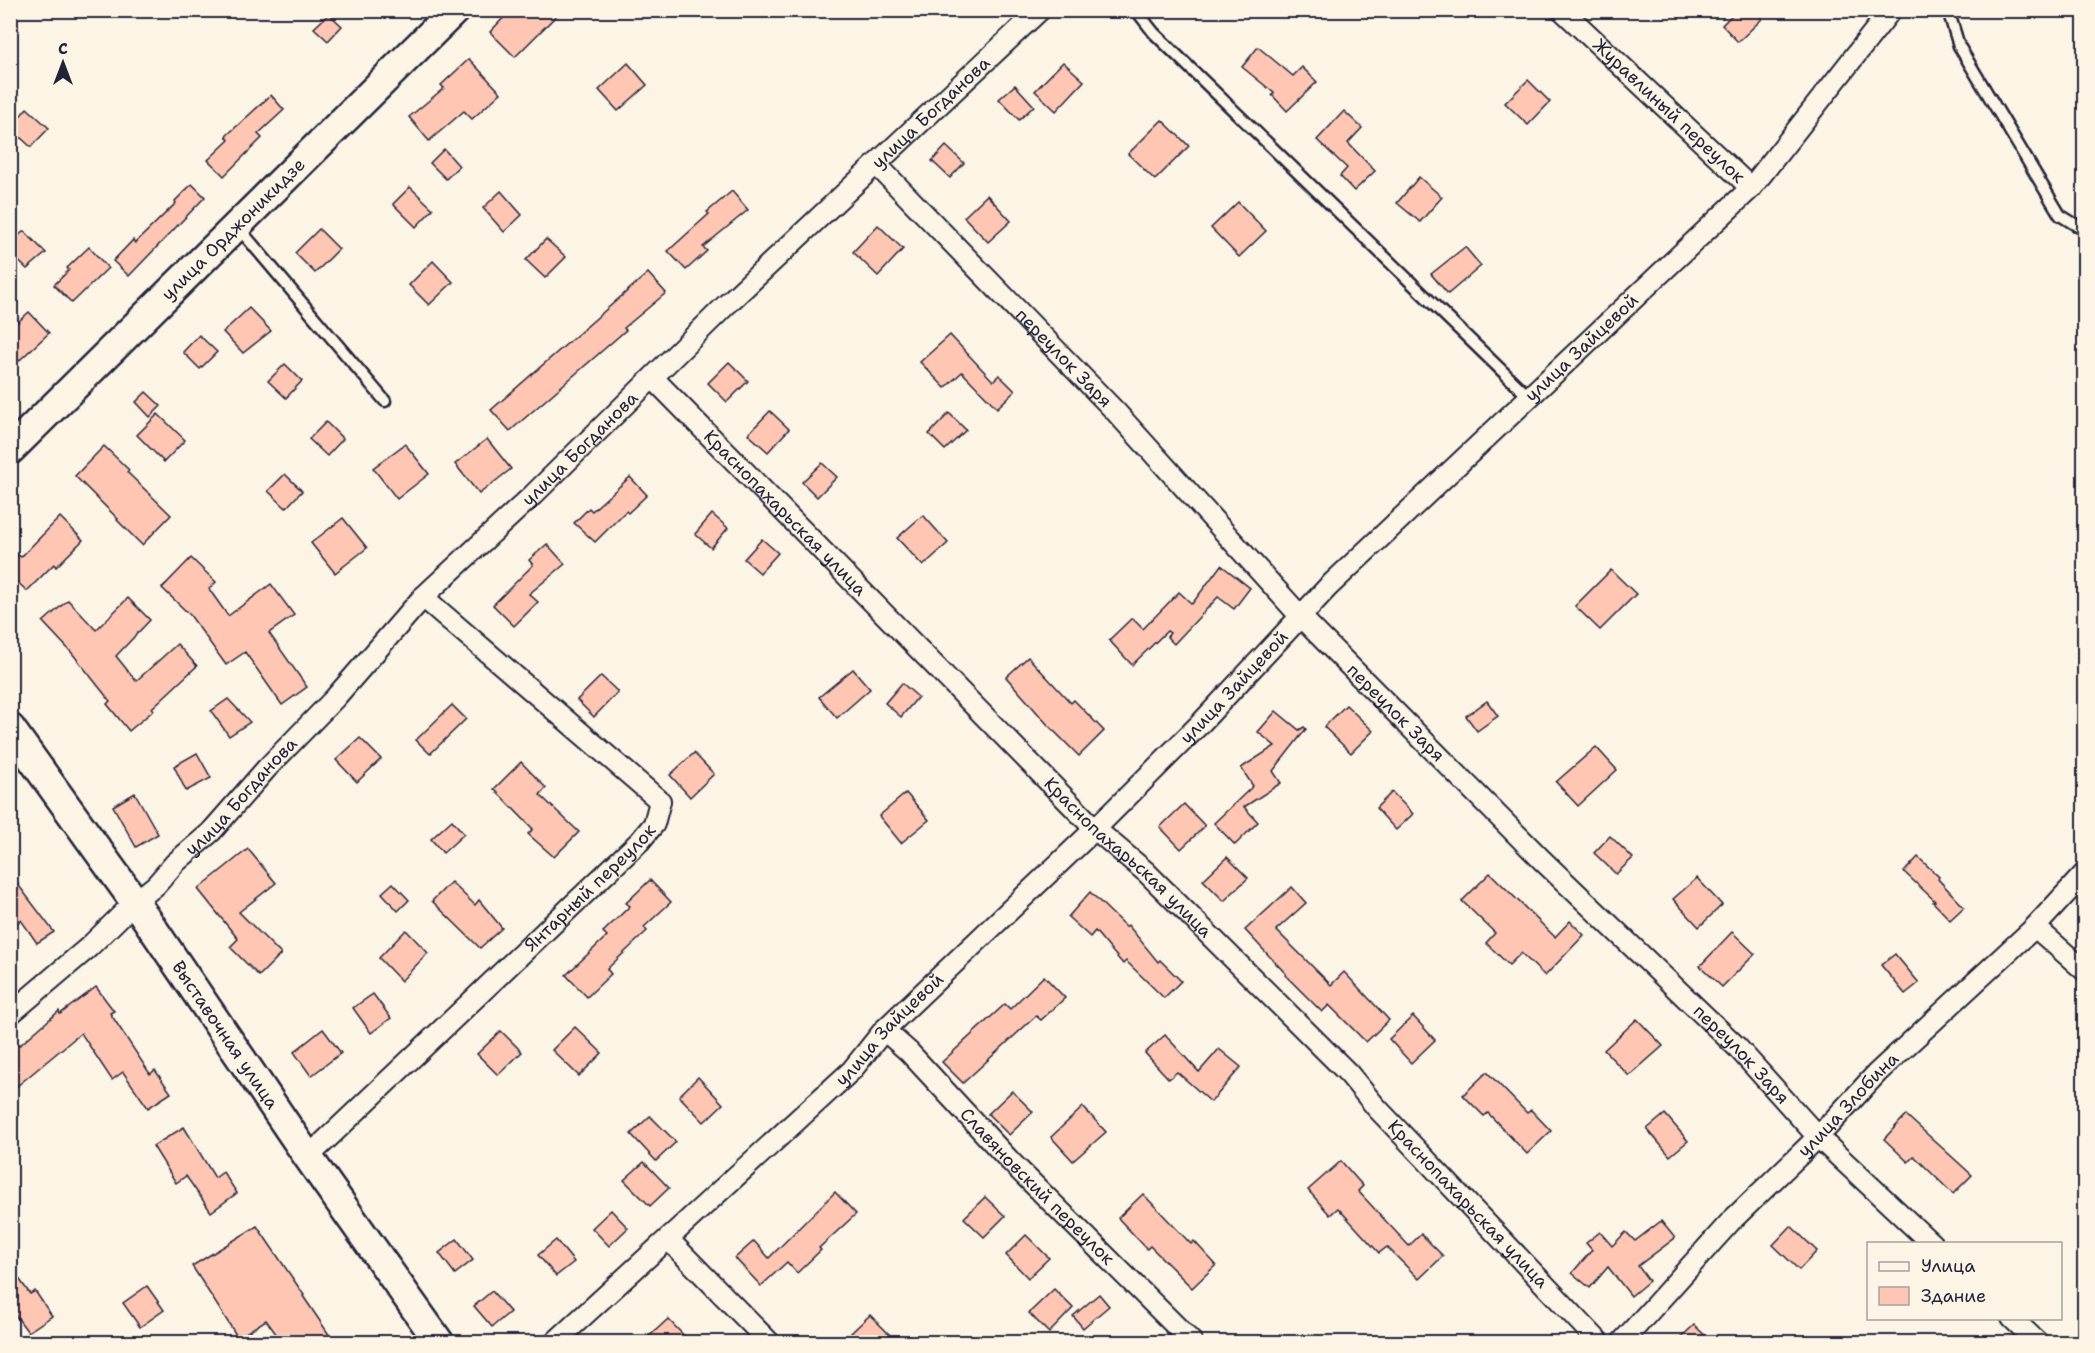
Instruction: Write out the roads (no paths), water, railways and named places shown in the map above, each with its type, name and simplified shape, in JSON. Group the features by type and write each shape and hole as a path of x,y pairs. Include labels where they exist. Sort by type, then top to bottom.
{"street":[{"name":"улица Орджоникидзе","path":"10,450 455,10"},
{"name":"улица Богданова","path":"10,1014 89,946 156,885 175,863 211,832 267,768 335,698 423,597 533,495 726,305 1040,10"},
{"name":"Журавлиный переулок","path":"1562,10 1751,188"},
{"name":"улица Зайцевой","path":"555,1342 852,1070 884,1030 1095,829 1201,723 1337,579 1751,188 1891,10"},
{"name":"переулок Заря","path":"876,164 1116,412 1300,617 1542,860 1737,1047 1818,1137 1930,1242"},
{"name":"Краснопахарьская улица","path":"653,378 1095,829 1146,872 1349,1074 1376,1107 1599,1342"},
{"name":"Янтарный переулок","path":"308,1157 640,841 654,824 660,801 423,597"},
{"name":"Выставочная улица","path":"10,728 135,902 308,1157 439,1342"},
{"name":"улица Злобина","path":"1622,1342 1731,1221 1818,1137 1877,1073 2035,927 2085,874"},
{"path":"2035,927 2085,970"},
{"name":"Славяновский переулок","path":"884,1030 909,1052 1010,1161 1192,1342"},
{"path":"668,1239 769,1342"},
{"path":"2014,1320 2037,1342"}],"lane":[{"path":"1136,10 1154,33 1529,397"},
{"path":"1948,10 1959,46 2060,215 2085,230"},
{"path":"237,226 385,401"}]}
